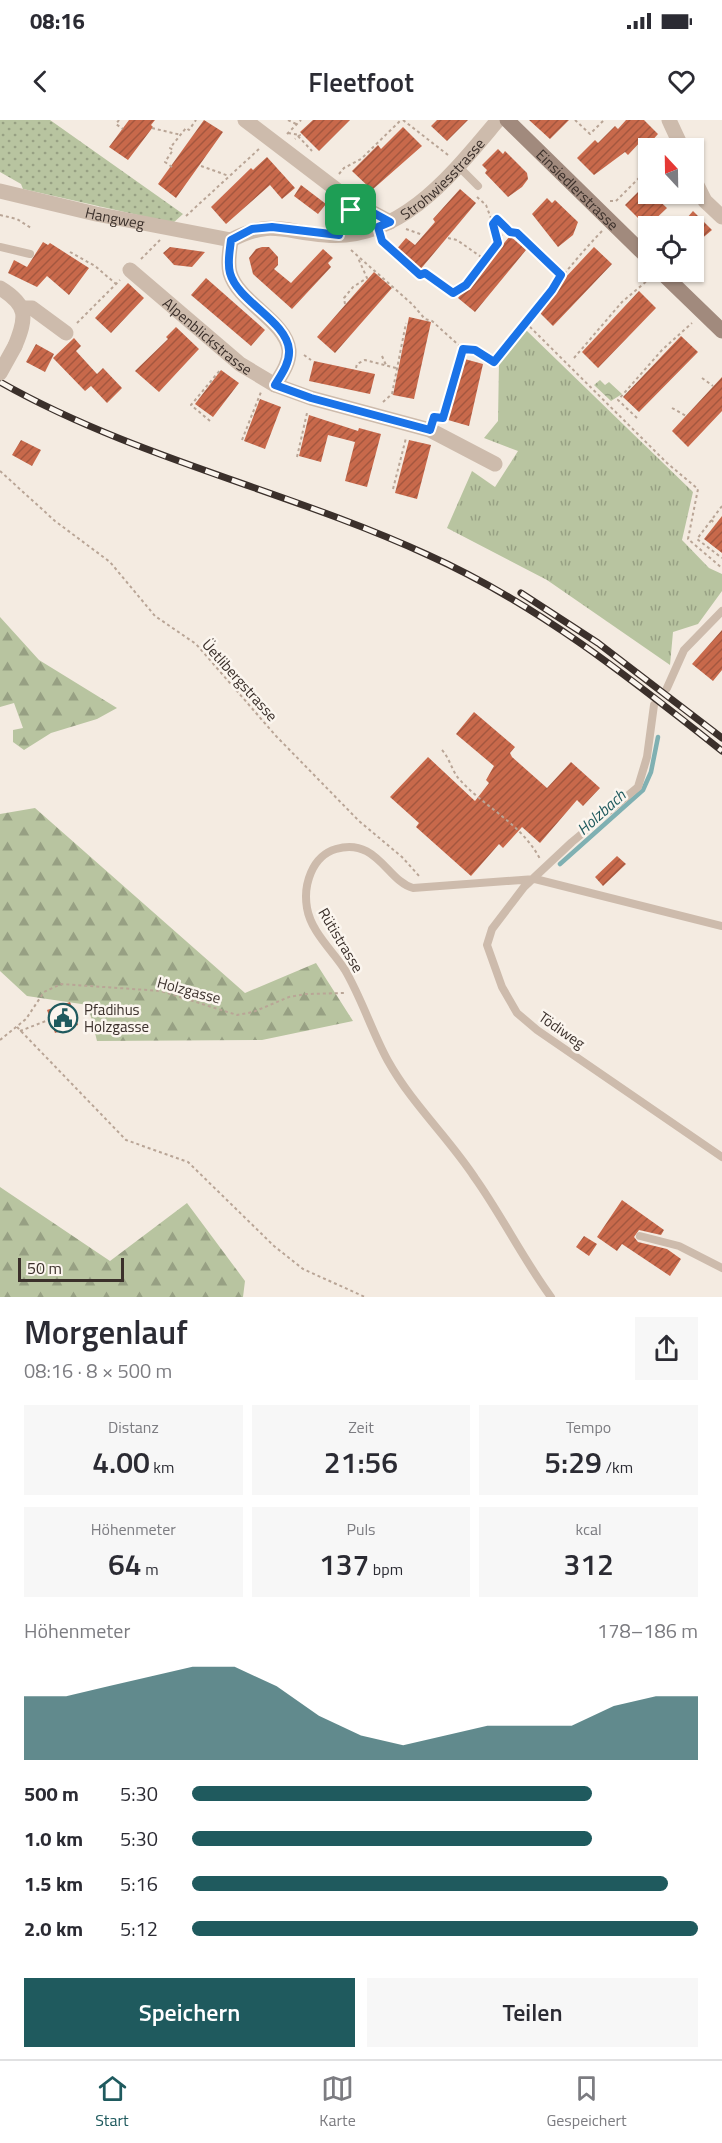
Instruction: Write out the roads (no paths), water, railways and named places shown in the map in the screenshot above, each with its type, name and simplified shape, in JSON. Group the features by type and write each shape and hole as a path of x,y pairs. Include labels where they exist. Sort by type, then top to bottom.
{"main road":[{"name":"Einsiedlerstrasse","path":"507,120 638,248"},
{"path":"664,282 702,312 722,332"}],"street":[{"path":"245,120 384,225"},
{"name":"Strohwiesstrasse","path":"231,240 252,229 272,227 339,235 384,225 415,208 458,166 498,120"},
{"path":"669,120 677,138"},
{"name":"Hangweg","path":"0,191 96,214 231,240"},
{"path":"704,199 722,217"},
{"path":"231,240 229,272 236,287 282,335 289,350 286,367 275,385"},
{"name":"Alpenblickstrasse","path":"130,270 242,364 275,385 311,398 430,430 495,464"},
{"path":"0,288 16,298 22,309 23,327 0,373"},
{"path":"22,309 32,308 66,333"}],"lane":[{"path":"458,166 477,186"},
{"path":"0,248 30,254"},
{"path":"667,688 684,650 722,611"},
{"name":"Tödiweg","path":"654,705 647,757 638,787 572,842 524,887 492,929 487,945 502,987 517,1013 537,1030 722,1156"},
{"name":"Rütistrasse","path":"551,1297 475,1177 424,1116 388,1061 345,970 314,927 307,909 306,890 313,868 326,853 347,847 356,848 381,860 407,886 430,887 535,879 722,926"},
{"path":"640,1236 679,1246 722,1268"}],"waterway":[{"name":"Holzbach","path":"560,864 643,790 651,772 658,737"}],"railway":[{"path":"0,382 51,409 104,432 375,532 468,574 544,619 617,669 722,751"},
{"path":"521,593 598,643 722,738"}],"place":[{"name":"Pfadihus Holzgasse","path":"63,1018"}]}
